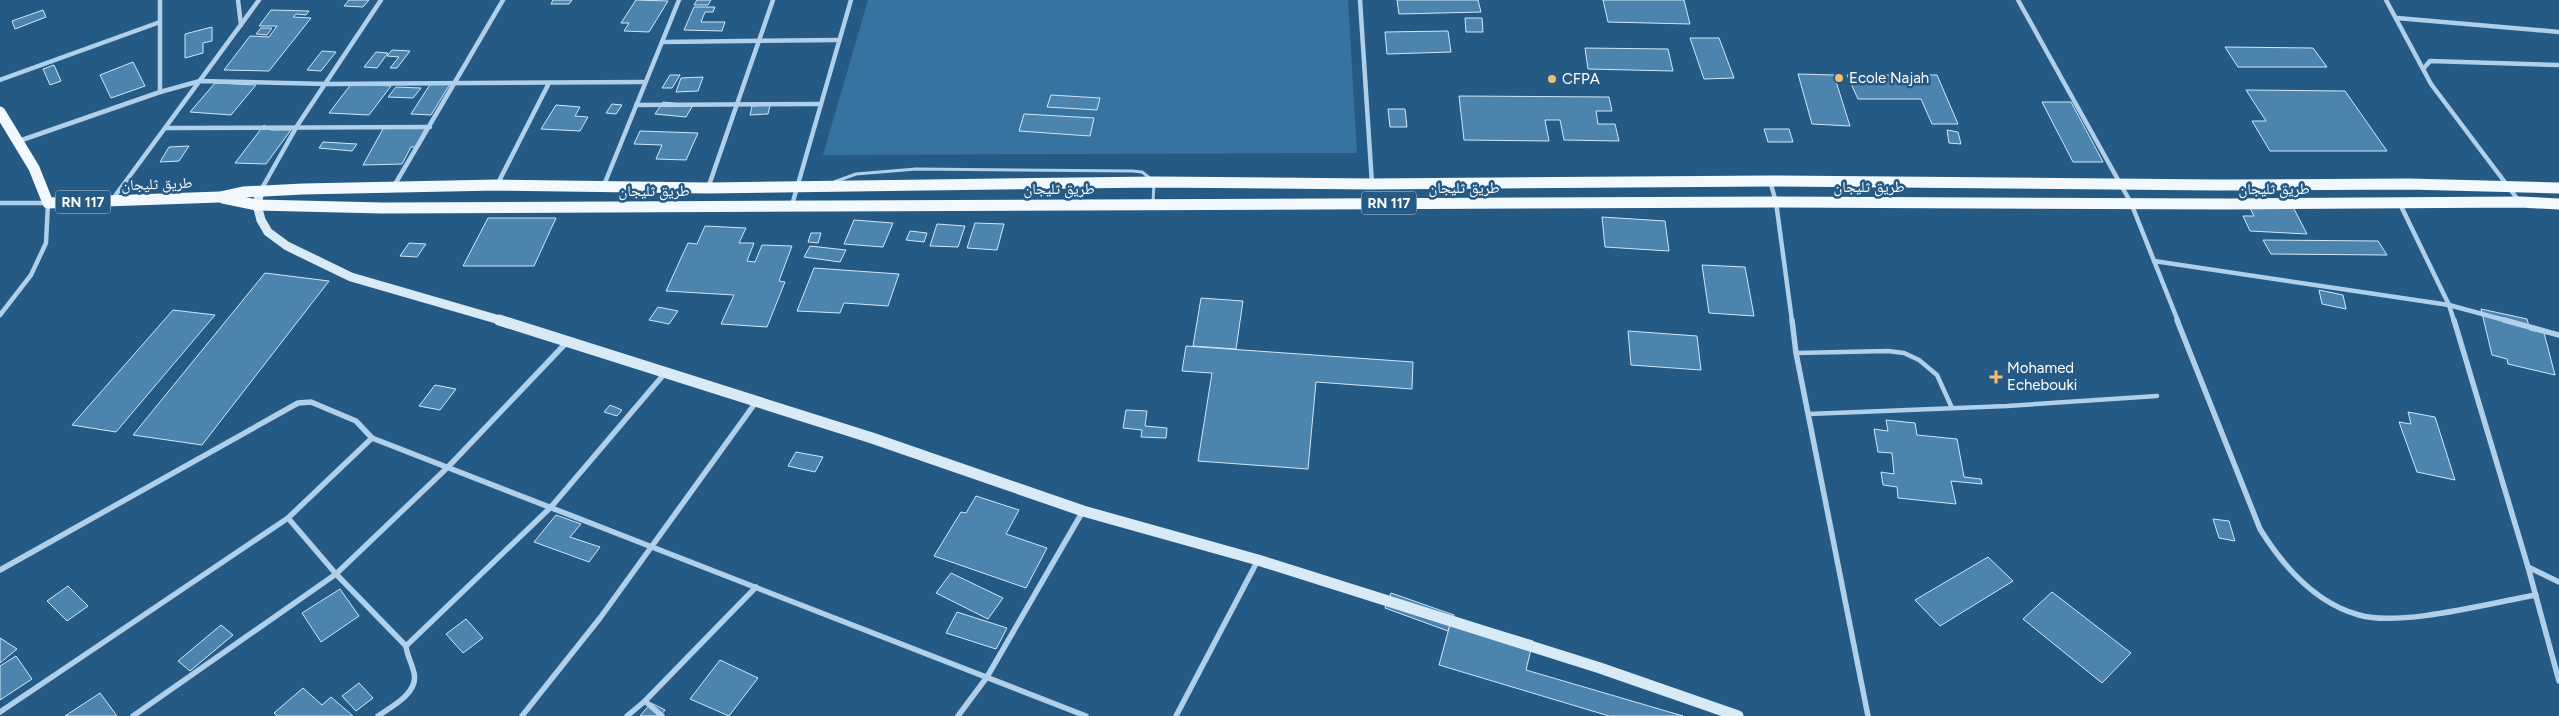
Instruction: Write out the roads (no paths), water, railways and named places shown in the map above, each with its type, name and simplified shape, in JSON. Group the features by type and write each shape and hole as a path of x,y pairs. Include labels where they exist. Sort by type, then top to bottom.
{"main road":[{"name":"RN 117","path":"0,112 34,168 48,203"},
{"name":"طريق ثليجان","path":"48,203 220,197 260,191 604,185 708,188 1155,182 1372,184 1770,181 2409,184 2559,188"},
{"name":"طريق ثليجان","path":"220,197 257,205 382,208 1776,202 2400,204 2520,202 2559,204"}],"street":[{"path":"160,0 160,92"},
{"path":"238,0 241,25"},
{"path":"112,201 259,0"},
{"path":"381,0 297,126 260,191 257,205 261,220 268,232 286,246 351,277 458,307 872,438 1083,511 1258,560 1600,668 1738,716"},
{"path":"392,189 503,0"},
{"path":"604,185 678,0"},
{"path":"708,188 773,0"},
{"path":"791,206 851,0"},
{"path":"1360,0 1372,184"},
{"path":"2018,0 2131,203 2260,529 2278,557 2322,599 2358,615 2399,619 2536,595"},
{"path":"2386,0 2432,84 2520,202"},
{"path":"2397,18 2559,32"},
{"path":"0,80 160,22"},
{"path":"662,42 839,40"},
{"path":"2424,68 2430,61 2559,65"},
{"path":"18,141 160,92 200,81 326,84 645,82"},
{"path":"497,186 549,83"},
{"path":"636,104 820,104"},
{"path":"165,128 297,126 430,127"},
{"path":"1770,181 1776,202 1796,353 1810,414 1868,716"},
{"path":"0,203 48,203 46,243 31,275 0,315"},
{"path":"2400,204 2449,305 2528,567 2559,681"},
{"path":"2154,261 2449,305 2559,335"},
{"path":"133,716 336,574 448,467 567,342"},
{"path":"406,646 551,507 665,373"},
{"path":"0,570 298,403 312,402 356,422 372,438 1086,716"},
{"path":"522,716 577,648 756,402"},
{"path":"0,712 288,518 372,438"},
{"path":"958,716 987,677 1083,511"},
{"path":"288,518 336,574 406,646 406,658 415,675 414,685 401,699 378,716"},
{"path":"1176,716 1258,560"},
{"path":"2528,567 2559,582"},
{"path":"627,716 645,701 756,587"},
{"path":"645,701 662,716"}],"lane":[{"path":"1153,204 1155,182"},
{"path":"1796,353 1888,351 1904,353 1919,360 1937,375 1952,408"},
{"path":"1810,414 2157,396"}],"place":[{"name":"Ecole Najah","path":"1839,78"},
{"name":"CFPA","path":"1552,79"},
{"name":"Mohamed Echebouki","path":"1996,377"}]}
